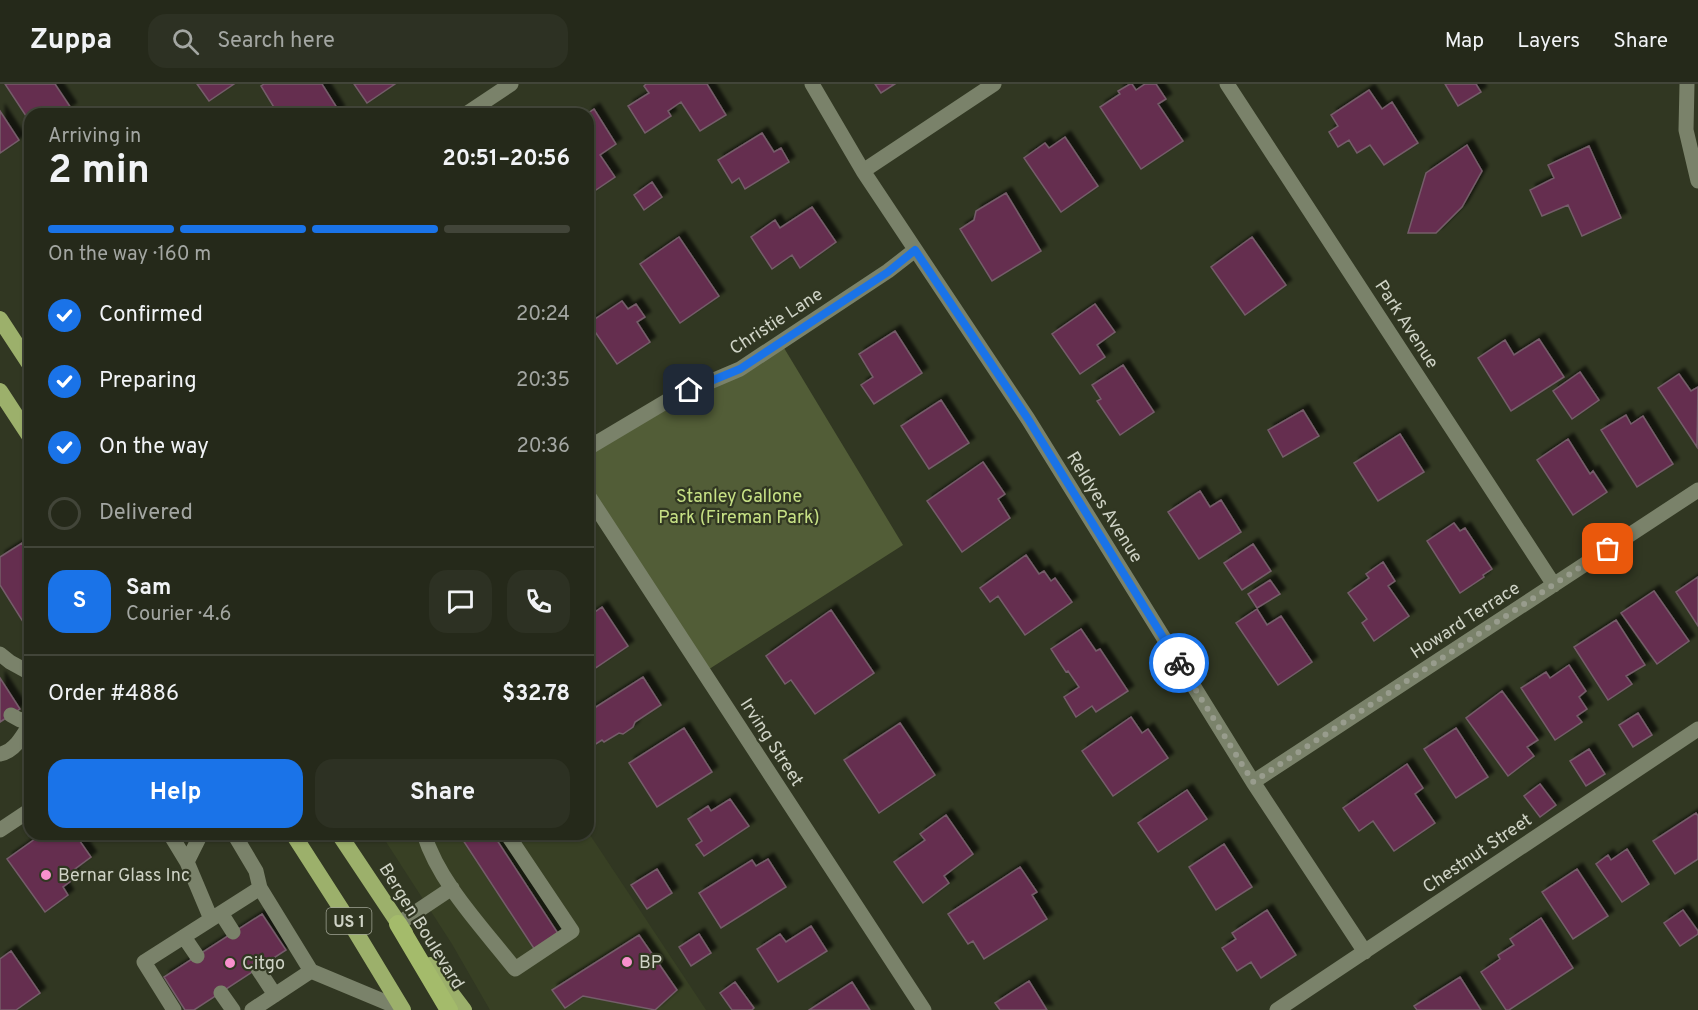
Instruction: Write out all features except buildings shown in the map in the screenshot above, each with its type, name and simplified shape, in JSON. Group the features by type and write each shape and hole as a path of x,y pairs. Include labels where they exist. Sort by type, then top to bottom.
{"highway":[{"path":"0,319 24,356"},
{"path":"0,391 5,412 24,431"},
{"name":"US 1","path":"296,840 354,929 402,1010"},
{"name":"Bergen Boulevard","path":"343,840 398,924 448,1010"},
{"path":"398,924 464,1010"}],"street":[{"path":"475,108 512,84"},
{"name":"Reldyes Avenue","path":"812,84 863,171 1028,419 1253,782 1365,952"},
{"path":"863,171 994,84"},
{"name":"Park Avenue","path":"1227,84 1554,585"},
{"path":"1687,84 1686,130 1698,180"},
{"name":"Christie Lane","path":"594,444 672,398 740,369 888,272 915,250"},
{"name":"Howard Terrace","path":"1253,782 1698,490"},
{"name":"Irving Street","path":"594,504 924,1010"},
{"path":"0,654 10,663 24,669"},
{"path":"11,715 24,720"},
{"name":"Chestnut Street","path":"1277,1010 1698,729"},
{"path":"0,754 7,753 24,732"},
{"path":"0,830 24,814"},
{"path":"174,840 216,916 233,932"},
{"path":"187,862 198,840"},
{"path":"238,840 256,870 260,888 311,971 402,1010"},
{"path":"426,840 429,852 452,888 515,969 572,932 511,840"},
{"path":"174,1010 144,962 260,888"},
{"path":"398,924 452,888"},
{"path":"184,937 197,956"},
{"path":"258,969 275,995"},
{"path":"252,1010 311,971"},
{"path":"221,993 233,1010"}],"shaded area":[{"path":"385,840 593,840 706,1010 490,1010 452,944"}],"green space":[{"name":"Stanley Gallone Park (Fireman Park)","path":"781,343 903,545 703,673 594,504 594,445"}],"way so far":[{"path":"1179,663 1253,782 1608,549"}],"place":[{"name":"Bernar Glass Inc","path":"46,875"},
{"name":"BP","path":"627,962"},
{"name":"Citgo","path":"230,963"}],"route":[{"path":"689,390 740,369 888,272 915,250 1028,419 1179,663"}]}
